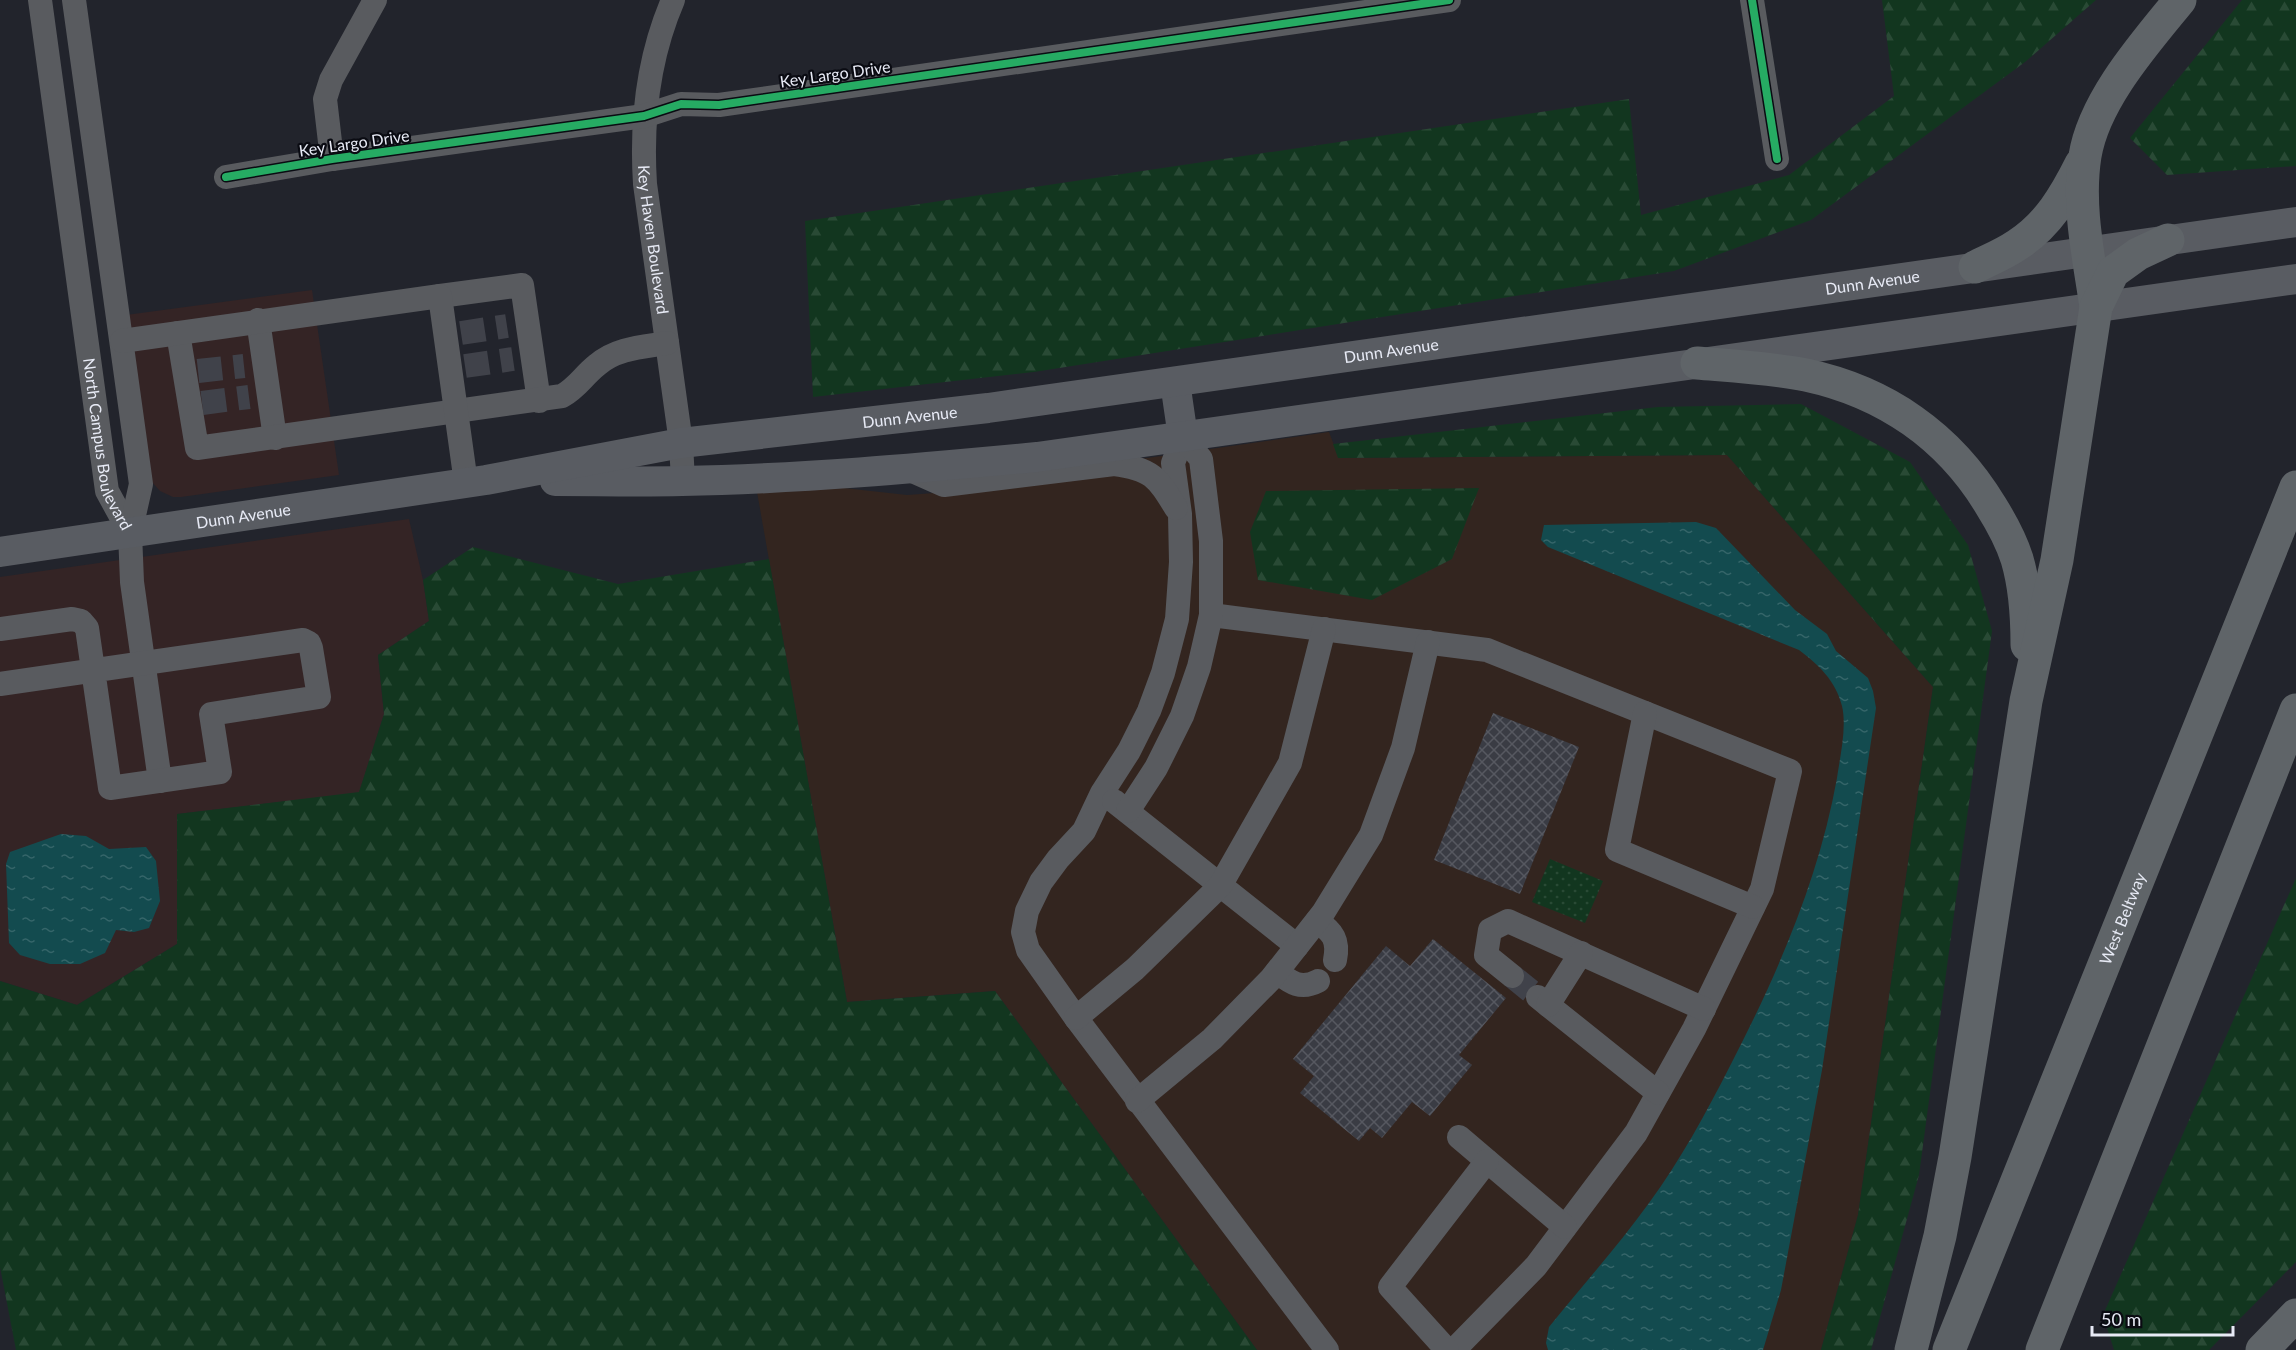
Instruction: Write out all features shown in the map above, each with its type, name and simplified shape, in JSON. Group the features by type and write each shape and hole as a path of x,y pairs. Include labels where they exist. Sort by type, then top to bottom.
{"highway":[{"path":"1911,1350 1940,1236 1955,1157 2026,702 2056,560 2096,307 2082,202 2085,157 2090,134 2102,108 2124,72 2180,0"},
{"path":"1975,267 2017,246 2036,231 2065,196 2085,157"},
{"path":"2096,307 2114,272 2138,254 2168,240"},
{"path":"1696,363 1807,375 1848,388 1888,405 1920,424 1944,446 1968,471 1988,500 2017,560 2027,620 2026,702"},
{"name":"West Beltway","path":"1949,1350 2296,487"},
{"path":"2042,1350 2296,710"},
{"path":"2262,1350 2296,1315"}],"main road":[{"name":"Dunn Avenue","path":"0,552 476,482 681,443 988,408 2296,222"},
{"name":"Dunn Avenue","path":"476,482 683,481 908,469 1037,457 2296,279"},
{"path":"1175,382 1184,437"}],"street":[{"name":"North Campus Boulevard","path":"40,0 107,491 130,533"},
{"name":"North Campus Boulevard","path":"74,0 141,484 130,533"},
{"path":"332,159 325,99 331,80 375,0"},
{"name":"Key Haven Boulevard","path":"673,0 665,18 654,59 644,116 643,146 645,184 681,443 683,481"},
{"name":"Key Largo Drive","path":"226,177 332,159 644,116 681,104 719,105 1449,0"},
{"path":"1752,0 1777,159"},
{"path":"44,30 77,25"},
{"path":"122,341 258,320 522,285 517,325 522,358 539,401"},
{"path":"440,296 453,334 457,367 456,412 476,482"},
{"path":"258,320 254,365 259,396 275,438"},
{"path":"178,333 191,372 196,404 197,448 562,396 575,389 597,364 624,350 668,343"},
{"path":"1128,810 1156,768 1182,716 1199,667 1211,615 1211,541 1201,459 1184,437 1173,463 1180,514 1181,562 1177,620 1163,673 1149,711 1129,751 1102,793 1084,831 1058,858 1041,882 1027,911 1023,932 1028,950 1076,1018 1327,1350"},
{"path":"908,469 944,485 1114,464 1132,466 1144,470 1161,483 1180,514"},
{"path":"130,533 132,582 160,781"},
{"path":"1211,615 1487,650 1790,771 1762,889 1704,1009 1636,1133 1536,1266 1454,1350"},
{"path":"0,629 72,619 81,621 87,628 93,670 110,788 220,772 211,714 319,698 311,648 309,643 303,640 144,664 93,670 0,684"},
{"path":"1076,1018 1135,969 1220,886 1290,764 1324,629"},
{"path":"1137,1101 1212,1039 1277,972 1317,921 1371,835 1403,748 1428,642"},
{"path":"1645,713 1617,850 1754,907"},
{"path":"1102,793 1128,810 1297,946"},
{"path":"1317,921 1331,931 1336,939 1335,960"},
{"path":"1512,976 1486,955 1490,930 1508,921 1704,1009"},
{"path":"1581,953 1543,1001 1658,1094"},
{"path":"1277,972 1298,985 1310,986 1318,981"},
{"path":"1459,1137 1565,1227"},
{"path":"1447,1350 1390,1287 1487,1161"}],"shaded area":[{"path":"312,290 339,475 181,497 173,497 160,491 152,482 126,315"},
{"path":"1329,432 1339,458 1727,455 1933,687 1858,1215 1821,1350 1257,1350 995,991 847,1002 757,492 844,488 907,495 976,490 1140,459"},
{"path":"409,519 423,580 429,621 378,655 384,714 359,793 177,814 177,944 77,1005 0,981 0,577"}],"green space":[{"path":"1882,0 2096,0 2025,62 1811,220 1674,271 1034,372 813,397 805,221 1629,99 1641,215 1789,175 1894,96"},
{"path":"2242,0 2296,0 2296,166 2167,175 2130,138"},
{"path":"1801,404 1910,462 1968,545 1992,631 1919,1175 1871,1350 1821,1350 1858,1215 1933,687 1727,455 1338,458 1333,444 1658,407"},
{"path":"1479,488 1452,559 1372,600 1258,580 1250,532 1266,491"},
{"path":"473,547 618,584 769,559 847,1002 995,991 1257,1350 16,1350 0,1267 0,981 77,1005 177,944 177,814 359,792 384,714 378,655 429,621 423,580"},
{"path":"1550,859 1603,881 1585,923 1532,902"},
{"path":"2296,878 2296,1262 2209,1350 2114,1350 2103,1315"}],"water":[{"path":"1696,522 1716,528 1795,610 1827,634 1836,651 1868,678 1873,691 1876,708 1822,1070 1781,1290 1763,1350 1548,1350 1546,1343 1549,1327 1625,1235 1660,1187 1692,1136 1730,1066 1780,962 1808,890 1837,778 1843,732 1842,706 1831,681 1806,655 1799,650 1548,547 1541,540 1544,525"},
{"path":"61,834 86,836 109,849 146,847 156,861 160,901 149,928 134,932 116,930 105,953 80,964 50,964 20,955 9,943 6,864 10,852"}],"building":[{"path":"1493,713 1579,747 1520,894 1434,860"},
{"path":"1433,939 1506,998 1459,1055 1472,1065 1430,1116 1412,1102 1382,1138 1370,1128 1359,1141 1300,1093 1314,1076 1293,1059 1386,946 1410,966"}],"tunnel":[{"path":"461,333 507,326"},
{"path":"465,366 513,359"},
{"path":"198,371 244,366"},
{"path":"202,403 249,397"},
{"path":"1512,976 1538,997"}],"cycle path":[{"path":"226,177 332,159 644,116 681,104 719,105 1449,0"},
{"path":"1752,0 1777,159"}]}
